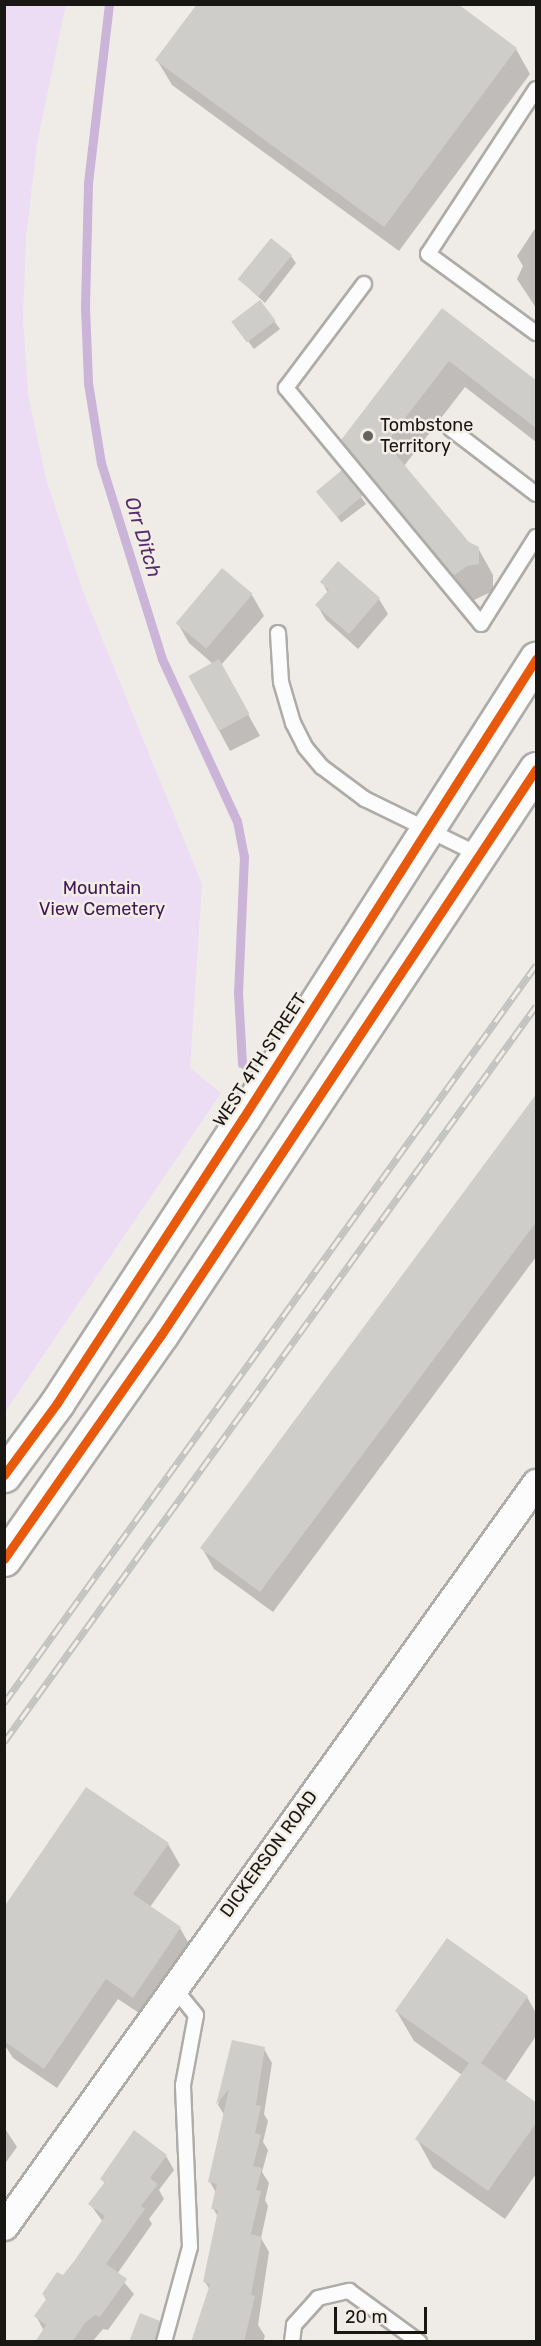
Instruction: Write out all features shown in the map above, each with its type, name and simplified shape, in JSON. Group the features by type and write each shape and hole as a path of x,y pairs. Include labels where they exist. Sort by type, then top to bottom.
{"main road":[{"name":"WEST 4TH STREET","path":"4,1475 70,1383 537,659"},
{"path":"4,1559 161,1335 537,769"}],"street":[{"name":"DICKERSON ROAD","path":"4,2226 537,1483"}],"lane":[{"path":"537,89 428,254 537,333"},
{"path":"364,284 286,388 481,624 537,537"},
{"path":"451,429 537,494"},
{"path":"278,633 281,682 305,747 322,767 365,799 429,828 480,855"},
{"path":"164,2342 190,2247 183,2085 196,2015 174,1988"},
{"path":"292,2342 294,2325 318,2298 349,2291 419,2342"}],"green space":[{"name":"Mountain View Cemetery","path":"66,4 37,144 26,238 23,318 28,394 46,479 82,589 202,884 190,1068 221,1093 5,1412 4,5"}],"building":[{"path":"197,4 458,4 517,48 384,227 155,60"},
{"path":"271,238 292,255 259,296 238,279"},
{"path":"260,300 276,321 247,342 231,322"},
{"name":"Tombstone Territory","path":"442,308 537,381 537,429 449,361 386,443 469,542 479,547 479,564 467,566 453,576 341,440"},
{"path":"342,470 363,495 337,517 316,492"},
{"path":"338,561 380,598 349,634 315,605 329,590 320,582"},
{"path":"222,568 253,594 206,649 176,623"},
{"path":"219,659 250,714 219,731 188,676"},
{"path":"537,1093 537,1221 260,1592 200,1548"},
{"path":"86,1787 169,1843 133,1894 181,1927 133,1998 106,1979 44,2069 4,2041 4,1907"},
{"path":"447,1938 528,1996 481,2063 537,2103 537,2122 488,2191 415,2139 469,2063 395,2011"},
{"path":"232,2040 265,2047 256,2105 261,2106 255,2133 261,2135 253,2166 262,2168 256,2190 261,2191 251,2234 262,2237 251,2295 255,2296 244,2342 191,2342 210,2284 203,2282 218,2210 211,2209 217,2184 208,2182 229,2089 216,2105"},
{"path":"134,2130 167,2155 150,2178 158,2184 141,2206 145,2209 106,2264 127,2279 100,2317 95,2315 85,2323 72,2342 35,2342 46,2325 34,2316 47,2298 42,2294 57,2272 63,2275 105,2216 88,2204 105,2182 100,2179"},
{"path":"140,2313 160,2321 155,2342 129,2342"}],"waterway":[{"name":"Orr Ditch","path":"109,4 88,184 85,307 88,383 101,463 162,659 237,821 244,856 238,992 242,1064"}],"railway":[{"path":"4,1703 536,965"},
{"path":"4,1742 536,1006"}],"cycle path":[{"path":"4,1475 57,1403 243,1118 536,659"},
{"path":"4,1559 161,1335 536,769"}],"place":[{"name":"Tombstone Territory","path":"368,436"}]}
